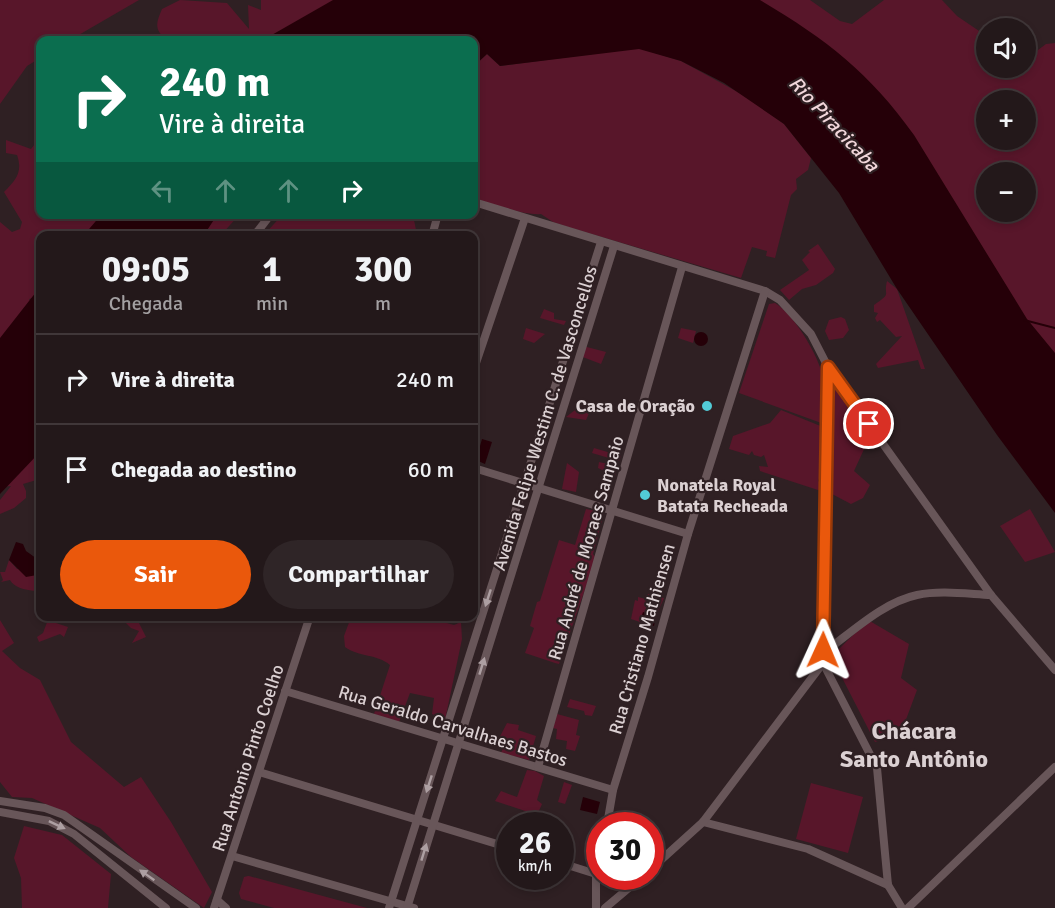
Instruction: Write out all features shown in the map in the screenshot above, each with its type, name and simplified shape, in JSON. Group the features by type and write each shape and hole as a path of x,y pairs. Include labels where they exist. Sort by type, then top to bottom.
{"street":[{"path":"478,203 601,243 765,291 780,300 811,334 828,367 992,595 1055,670"},
{"path":"478,357 525,218"},
{"path":"258,231 267,219"},
{"name":"Avenida Felipe Westim C. de Vasconcellos","path":"390,905 601,243"},
{"name":"Avenida Felipe Westim C. de Vasconcellos","path":"409,907 614,246"},
{"name":"Rua André de Moraes Sampaio","path":"538,767 682,267"},
{"name":"Rua Cristiano Mathiensen","path":"609,812 613,790 648,677 688,534 765,291"},
{"path":"828,367 824,663 877,768 888,885 902,908"},
{"path":"478,469 688,534"},
{"path":"823,653 876,615 908,598 941,594 992,595"},
{"name":"Rua Antonio Pinto Coelho","path":"214,908 308,621"},
{"path":"664,857 704,822 824,663"},
{"name":"Rua Geraldo Carvalhaes Bastos","path":"285,691 613,790"},
{"path":"908,908 1055,767"},
{"path":"259,772 496,844"},
{"path":"0,801 45,808 64,815 196,908"},
{"path":"0,812 49,821 74,834 166,908"},
{"path":"704,822 808,849 888,885"},
{"path":"232,856 390,905 409,907"},
{"path":"596,890 596,908"},
{"path":"605,908 626,890"},
{"path":"218,900 226,908"}],"shaded area":[{"path":"0,0 139,0 77,36 36,36 36,60 27,66 0,104"},
{"path":"180,0 227,3 249,29 248,5 261,10 261,0 394,0 306,36 162,36 157,26 162,9"},
{"path":"755,0 810,0 840,21 852,24 884,0 942,0 957,16 976,29 976,78 1036,78 1036,52 1046,44 1055,43 1055,362"},
{"path":"639,48 681,61 745,96 784,124 811,158 808,170 796,179 797,189 791,195 775,258 766,256 767,251 752,247 741,278 568,227 553,222 541,214 507,209 478,199 478,62 487,54 500,66"},
{"path":"6,140 31,149 36,143 36,219 109,219 97,231 36,231 36,297 29,299 35,310 0,357 0,222 12,232 20,229 22,222 4,192 15,180 19,171 19,161 17,155 6,153"},
{"path":"200,219 235,219 225,231 194,231"},
{"path":"278,219 414,219 416,231 268,231"},
{"path":"818,244 835,269 833,273 816,285 802,289 789,300 780,290 809,270 802,260 810,252 808,251"},
{"path":"887,281 897,289 925,369 921,369 918,360 878,368 876,364 902,336 896,337 880,320 877,322 875,318 878,313 874,312 874,305 885,296"},
{"path":"775,303 800,329 819,365 825,387 824,424 739,393 769,304"},
{"path":"544,309 554,313 554,319 566,321 564,325 540,318"},
{"path":"841,317 845,319 849,330 843,338 829,340 825,331 829,320"},
{"path":"526,328 545,334 534,343 523,339"},
{"path":"681,328 696,331 693,343 678,338"},
{"path":"583,346 606,352 601,364 580,356"},
{"path":"833,388 842,395 871,434 854,471 870,485 863,498 851,504 830,493"},
{"path":"579,407 591,409 586,420 566,417"},
{"path":"781,410 823,427 824,467 818,481 824,484 823,488 818,490 760,471 759,466 768,467 764,455 761,457 754,455 752,451 749,455 729,449 733,436 770,423"},
{"path":"36,441 36,480 23,484 26,498 14,508 0,514 0,500 11,486 0,487"},
{"path":"594,448 621,456 619,461 592,453"},
{"path":"599,462 617,466 615,476 598,468"},
{"path":"567,463 579,472 576,492 562,489"},
{"path":"586,509 596,511 603,517 593,554 596,558 559,664 525,653 534,628 530,626 537,602 540,601 559,540 575,545"},
{"path":"1030,509 1055,552 1025,562 1000,526"},
{"path":"9,560 17,569 31,567 36,572 36,591 23,589 10,580 1,582 3,580 0,572 5,572"},
{"path":"648,594 664,598 656,616 643,613 640,622 631,619 635,600 638,601 638,597 646,599"},
{"path":"0,620 14,643 2,651 20,668 40,680 71,742 124,787 141,777 171,822 212,892 204,908 131,857 100,828 32,798 12,797 0,782"},
{"path":"868,620 909,644 901,678 917,690 901,733 875,742 835,664 833,655"},
{"path":"48,621 55,621 68,627 64,637 60,634 39,642 37,637 43,633"},
{"path":"124,621 138,621 146,637 132,643 139,631 131,628"},
{"path":"350,621 440,621 454,625 461,622 462,639 445,720 432,714 434,698 410,693 399,722 374,714 390,665 385,661 345,647 344,636"},
{"path":"570,699 596,706 592,716 585,715 584,711 567,707"},
{"path":"557,714 579,720 576,735 580,736 575,751 566,749 567,741 556,739 557,729 553,728"},
{"path":"507,723 519,725 518,730 536,736 529,760 501,753 503,748 495,746"},
{"path":"527,770 544,776 537,800 542,804 538,812 528,812 495,801 501,791 517,797"},
{"path":"564,782 572,785 565,804 558,802"},
{"path":"811,783 863,797 848,853 796,839"},
{"path":"24,826 62,835 111,874 108,908 22,908 21,878 14,858"},
{"path":"248,876 367,908 274,908 241,899 239,893 244,877"}],"water":[{"name":"Rio Piracicaba","path":"333,0 760,0 806,29 845,58 897,113 914,135 1027,319 1055,353 1055,513 997,435 897,289 839,193 784,124 724,83 681,61 639,49 500,66 487,54 478,62 478,36 270,36"},
{"path":"98,219 214,219 207,231 87,231"},
{"path":"36,292 36,456 0,494 0,338"},
{"path":"698,332 704,332 708,339 704,346 698,346 694,342 694,336"},
{"path":"482,439 492,442 485,464 478,461"},
{"path":"16,542 23,544 26,551 36,558 36,575 26,577 9,560"},
{"path":"643,612 656,616 654,626 640,622"},
{"path":"583,797 600,802 598,812 580,810"}],"waterway":[{"path":"1024,320 1055,328"}],"place":[{"name":"Casa de Oração","path":"707,406"},
{"name":"Nonatela Royal Batata Recheada","path":"645,495"}],"district":[{"name":"Chácara Santo Antônio","path":"914,745"}],"route":[{"path":"823,650 828,367 869,424"}]}
